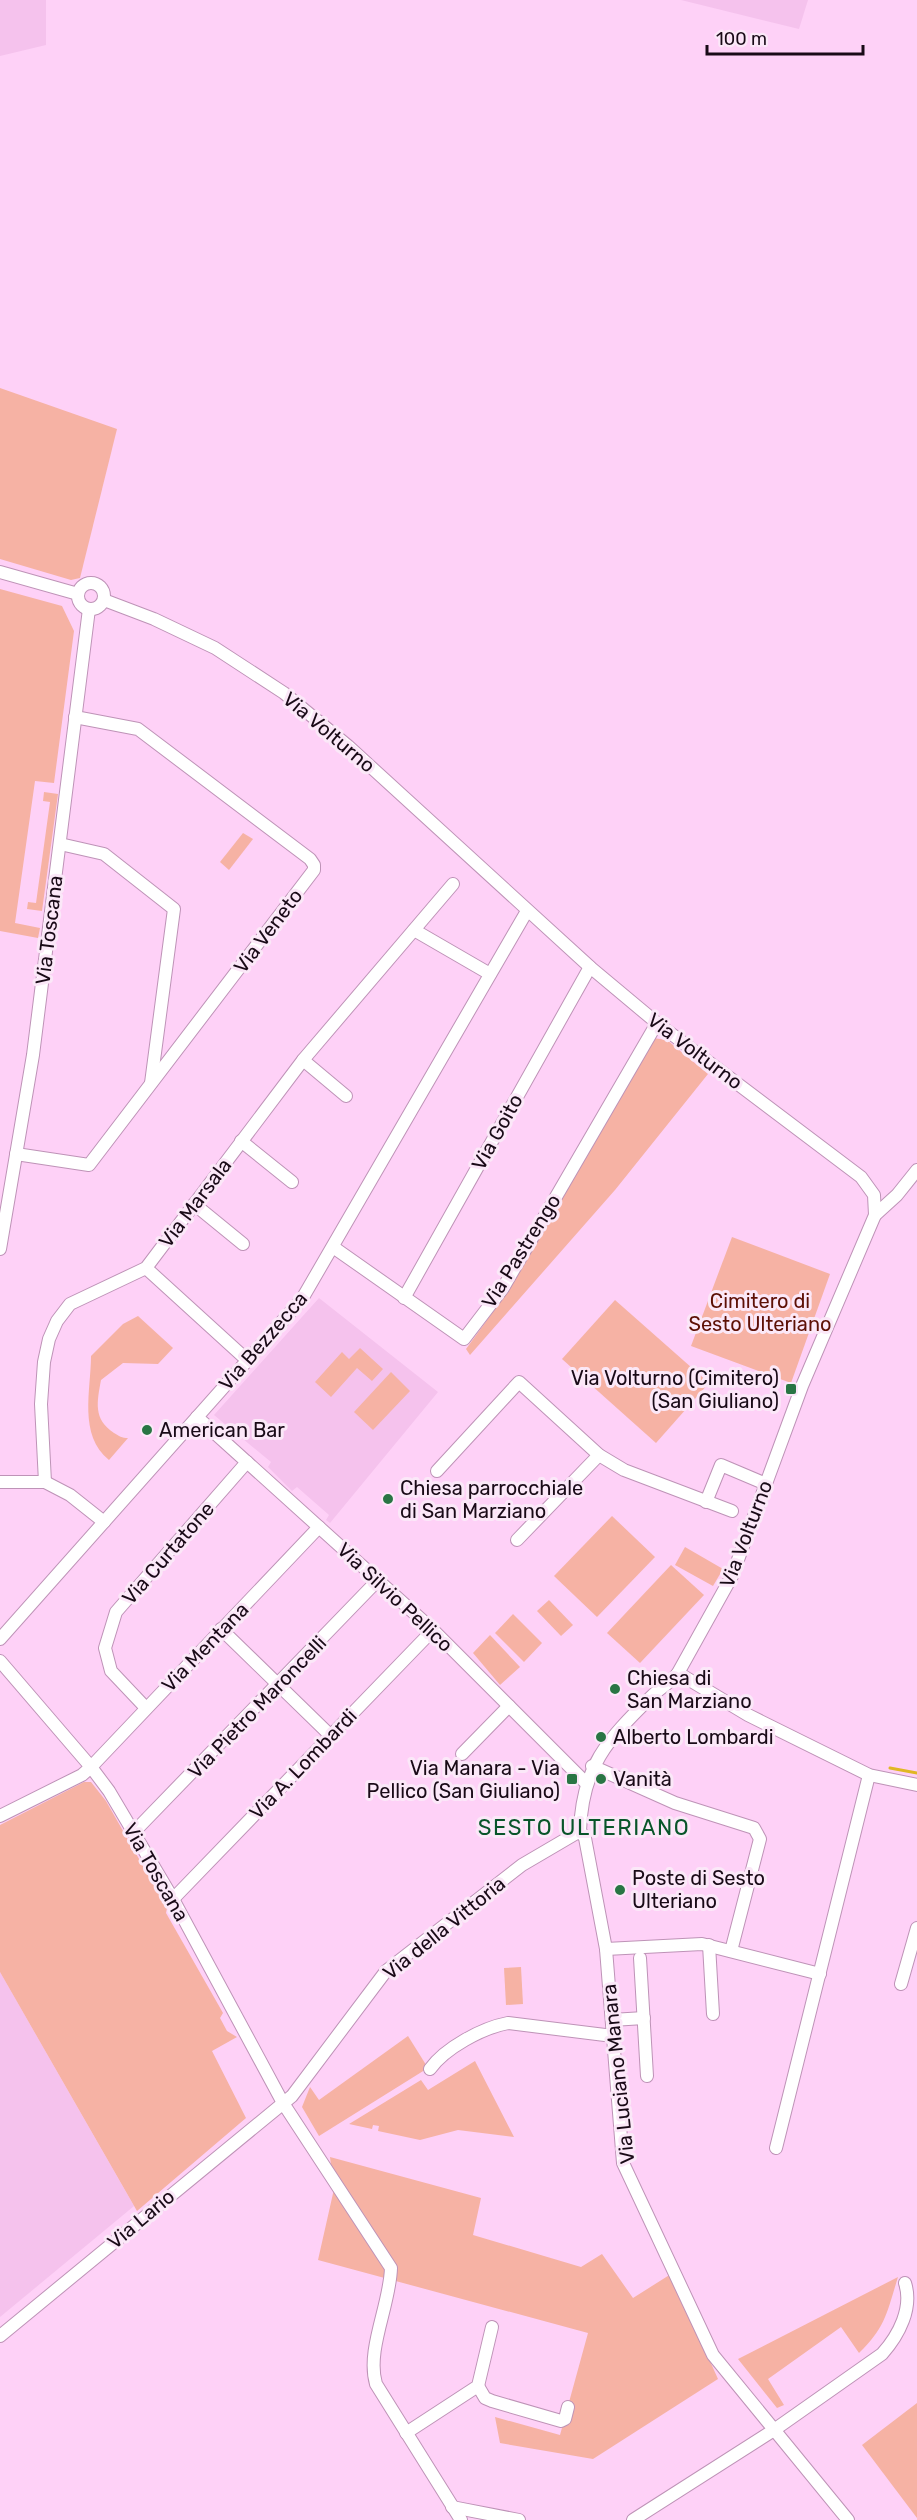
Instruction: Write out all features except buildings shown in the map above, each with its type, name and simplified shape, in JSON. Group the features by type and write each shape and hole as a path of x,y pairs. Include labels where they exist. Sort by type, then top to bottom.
{"street":[{"path":"0,572 78,594 82,606 89,609 98,607 104,600"},
{"name":"Via Volturno","path":"78,594 81,586 94,583 101,587 104,600 154,619 215,648 284,693 348,746 590,967 657,1023 861,1177 874,1195 874,1215 802,1386 732,1576 678,1673"},
{"name":"Via Toscana","path":"0,1249 33,1055 89,609"},
{"name":"Via Veneto","path":"16,1154 89,1165 314,870 314,865 138,729 75,717"},
{"path":"60,844 104,854 174,909 151,1085"},
{"name":"Via Marsala","path":"45,1482 41,1393 49,1339 57,1321 70,1304 146,1268 303,1060 453,884"},
{"name":"Via Bezzecca","path":"0,1639 302,1299 527,911"},
{"path":"414,930 490,974"},
{"name":"Via Goito","path":"404,1298 590,967"},
{"name":"Via Pastrengo","path":"333,1247 464,1339 503,1288 657,1023"},
{"path":"303,1060 346,1096"},
{"path":"242,1141 292,1182"},
{"path":"874,1215 897,1195 917,1170"},
{"path":"194,1204 243,1244"},
{"path":"146,1268 248,1360"},
{"path":"437,1471 519,1382 599,1455 624,1470 732,1511"},
{"name":"Via Silvio Pellico","path":"197,1417 433,1630 586,1783"},
{"path":"517,1540 599,1455"},
{"name":"Via Curtatone","path":"146,1708 111,1671 105,1648 116,1612 247,1462"},
{"path":"706,1502 722,1465 766,1484"},
{"path":"0,1482 45,1482 70,1496 104,1522"},
{"name":"Via Mentana","path":"0,1816 82,1775 91,1767 319,1527"},
{"name":"Via Pietro Maroncelli","path":"134,1832 279,1685 378,1580"},
{"path":"221,1629 331,1736"},
{"name":"Via A. Lombardi","path":"173,1899 433,1630"},
{"name":"Via Toscana","path":"0,1661 91,1767 134,1832 173,1899 283,2103 391,2268 391,2285 372,2369 376,2384 461,2520"},
{"path":"678,1673 748,1715 869,1775 917,1785"},
{"name":"Via Luciano Manara","path":"678,1673 639,1710 592,1766 586,1783 580,1831 585,1838 606,1949 623,2163 713,2355 848,2520"},
{"path":"462,1754 509,1706"},
{"path":"592,1766 675,1803 754,1828 758,1833 760,1839 731,1951"},
{"path":"776,2148 869,1775"},
{"name":"Via della Vittoria","path":"283,2103 292,2096 386,1971 522,1865 580,1831"},
{"path":"901,1984 917,1928"},
{"path":"606,1949 709,1946 820,1974"},
{"path":"709,1946 713,2014"},
{"path":"640,1958 647,2076"},
{"path":"612,2020 644,2018"},
{"path":"429,2070 437,2059 467,2040 498,2025 508,2023 613,2036"},
{"name":"Via Lario","path":"0,2336 283,2103"},
{"path":"633,2520 774,2430 882,2354 895,2338 906,2311 910,2298 905,2283"},
{"path":"406,2433 477,2386 492,2327"},
{"path":"477,2386 485,2398 492,2401 561,2421 565,2419 568,2407"},
{"path":"452,2506 519,2520"}],"shaded area":[{"path":"0,0 46,0 46,45 0,56"},
{"path":"681,0 808,0 799,29"},
{"path":"319,1298 438,1392 330,1523 326,1520 329,1515 297,1487 292,1491 268,1467 271,1462 214,1415"},
{"path":"0,1972 134,2206 0,2317"}],"green space":[{"path":"0,388 117,429 80,578 71,580 0,559"},
{"path":"0,589 62,606 74,631 54,783 35,781 15,923 40,928 38,938 0,931"},
{"path":"44,792 58,794 42,911 27,909 28,902 36,903 50,802 43,801"},
{"path":"243,833 253,839 229,870 220,862"},
{"path":"653,1038 667,1040 708,1074 615,1190 470,1355 466,1349 506,1294"},
{"name":"Cimitero di Sesto Ulteriano","path":"732,1237 830,1274 791,1383 691,1346"},
{"path":"615,1300 709,1383 656,1443 562,1359"},
{"path":"138,1316 173,1348 158,1364 123,1363 101,1380 98,1403 100,1416 107,1428 128,1438 109,1460 99,1450 90,1425 88,1411 91,1356 123,1324"},
{"path":"360,1348 383,1369 372,1381 357,1368 331,1397 315,1382 342,1352 349,1359"},
{"path":"391,1372 410,1391 373,1430 354,1412"},
{"path":"612,1516 655,1557 597,1617 554,1576"},
{"path":"685,1547 723,1569 713,1586 675,1565"},
{"path":"671,1565 704,1595 640,1663 607,1633"},
{"path":"549,1600 573,1625 561,1636 537,1611"},
{"path":"513,1614 542,1643 524,1662 495,1633"},
{"path":"490,1635 520,1667 500,1685 473,1653"},
{"path":"84,1782 91,1782 106,1801 223,2013 220,2018 227,2031 237,2037 212,2051 246,2118 137,2211 0,1972 0,1825"},
{"path":"521,1967 523,2004 506,2005 504,1968"},
{"path":"408,2036 428,2068 319,2136 302,2107 310,2087 319,2100"},
{"path":"475,2061 514,2137 458,2130 420,2140 378,2131 379,2126 373,2125 372,2129 349,2124 421,2080 428,2090"},
{"path":"330,2157 481,2198 473,2235 581,2267 602,2254 633,2298 671,2274 718,2379 593,2459 500,2443 495,2417 560,2435 588,2333 318,2260 334,2189"},
{"path":"898,2277 880,2327 859,2353 841,2327 768,2379 784,2405 777,2408 738,2359"},
{"path":"917,2403 917,2518 862,2445"}],"waterway":[{"path":"890,1768 917,1773"}],"place":[{"name":"Via Volturno (Cimitero) (San Giuliano)","path":"791,1389"},
{"name":"American Bar","path":"147,1430"},
{"name":"Chiesa parrocchiale di San Marziano","path":"388,1499"},
{"name":"Chiesa di San Marziano","path":"615,1689"},
{"name":"Alberto Lombardi","path":"601,1737"},
{"name":"Via Manara - Via Pellico (San Giuliano)","path":"572,1779"},
{"name":"Vanità","path":"601,1779"},
{"name":"Poste di Sesto Ulteriano","path":"620,1890"}],"district":[{"name":"SESTO ULTERIANO","path":"584,1827"}]}
